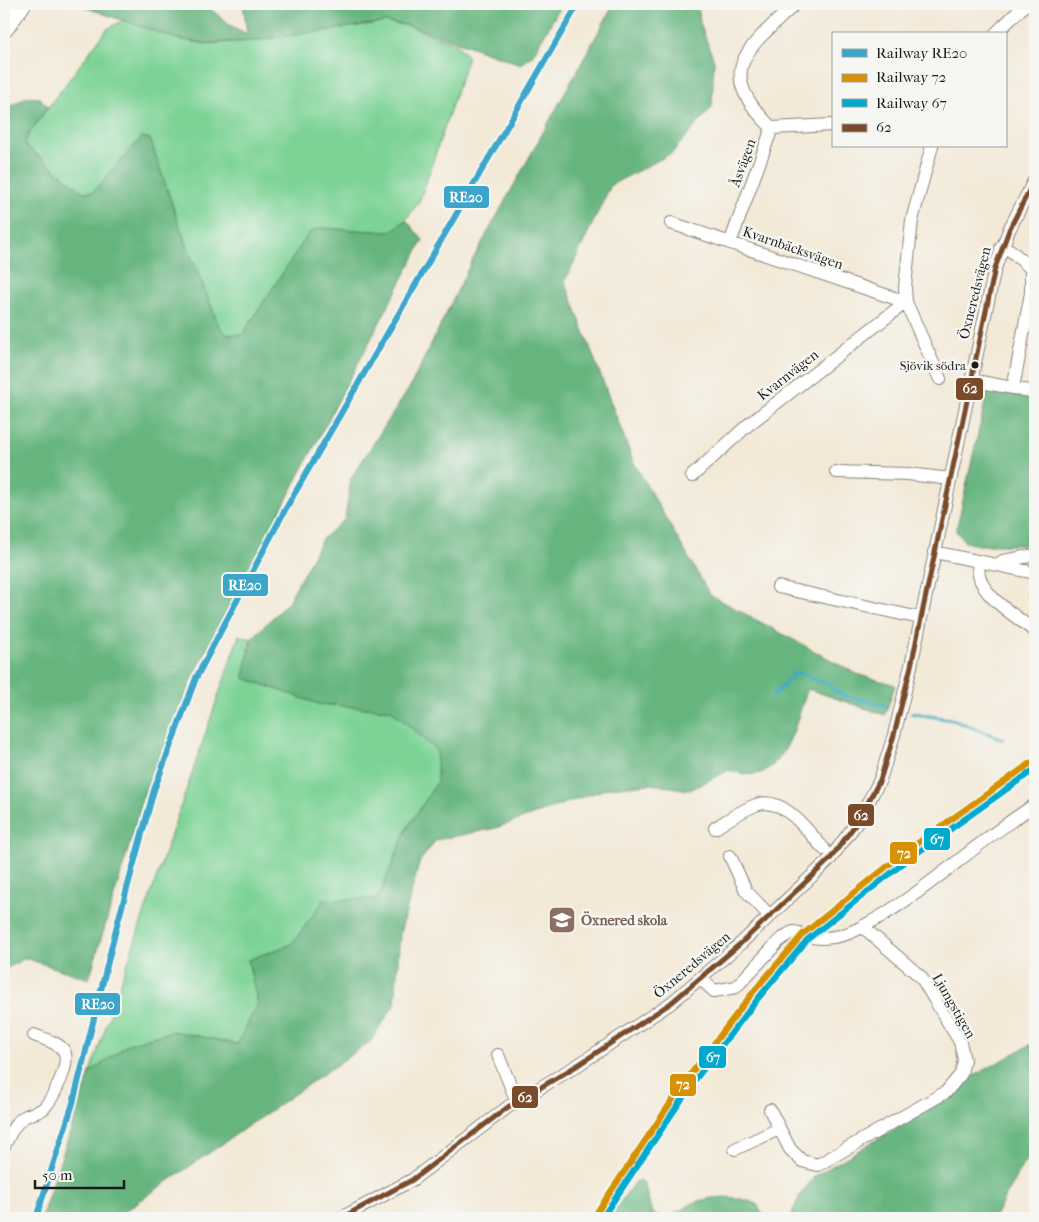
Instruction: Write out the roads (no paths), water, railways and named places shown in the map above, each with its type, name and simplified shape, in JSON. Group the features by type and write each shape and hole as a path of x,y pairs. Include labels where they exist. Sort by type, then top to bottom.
{"highway":[{"path":"4,8 7,4"},
{"path":"4,28 21,4"}],"street":[{"name":"Åsvägen","path":"730,242 772,128 759,116 745,92 739,74 740,67 751,47 795,4"},
{"path":"997,32 1026,4"},
{"path":"772,128 832,125"},
{"path":"931,148 912,220 905,274 906,302 940,379"},
{"name":"Öxneredsvägen","path":"341,1218 412,1180 517,1102 627,1034 671,1003 701,979 830,859 858,821 880,780 894,735 951,479 970,380 1001,248 1035,179"},
{"name":"Kvarnbäcksvägen","path":"671,222 906,302"},
{"path":"1001,248 1010,250 1033,270 1031,293 1013,388"},
{"name":"Kvarnvägen","path":"692,476 748,425 906,302"},
{"path":"970,380 1035,392"},
{"path":"836,472 908,474 951,479"},
{"path":"934,552 1035,573"},
{"path":"996,565 1003,561 1035,555"},
{"path":"979,562 977,575 984,588 1033,630"},
{"path":"778,587 920,618"},
{"path":"715,828 756,805 768,803 779,806 789,813 824,849"},
{"path":"701,979 714,990 727,990 736,987 780,940 789,934 794,932 813,937 834,937 863,927 894,909 945,873 1035,805"},
{"path":"730,856 746,891 770,916"},
{"name":"Ljungstigen","path":"779,1129 796,1156 802,1161 818,1165 946,1092 961,1074 964,1060 960,1042 921,978 863,927"},
{"path":"4,1146 13,1128 24,1116 44,1109 64,1072 66,1062 64,1051 55,1043 34,1035"},
{"path":"498,1055 517,1102"},
{"path":"735,1148 779,1129 770,1110"}],"waterway":[{"path":"773,696 796,672 828,684 835,691 848,697 885,706"},
{"path":"912,713 954,720 1002,739"}],"rail line":[{"name":"RE20","path":"36,1218 73,1103 117,925 154,790 196,678 285,510 578,4"},
{"name":"72","path":"593,1218 686,1080 754,991 803,934 905,852 1035,760"},
{"name":"67","path":"602,1218 692,1084 760,996 808,939 910,858 1035,769"}],"place":[{"name":"Sjövik södra","path":"975,365"},
{"name":"Öxnered skola","path":"562,920"}]}
